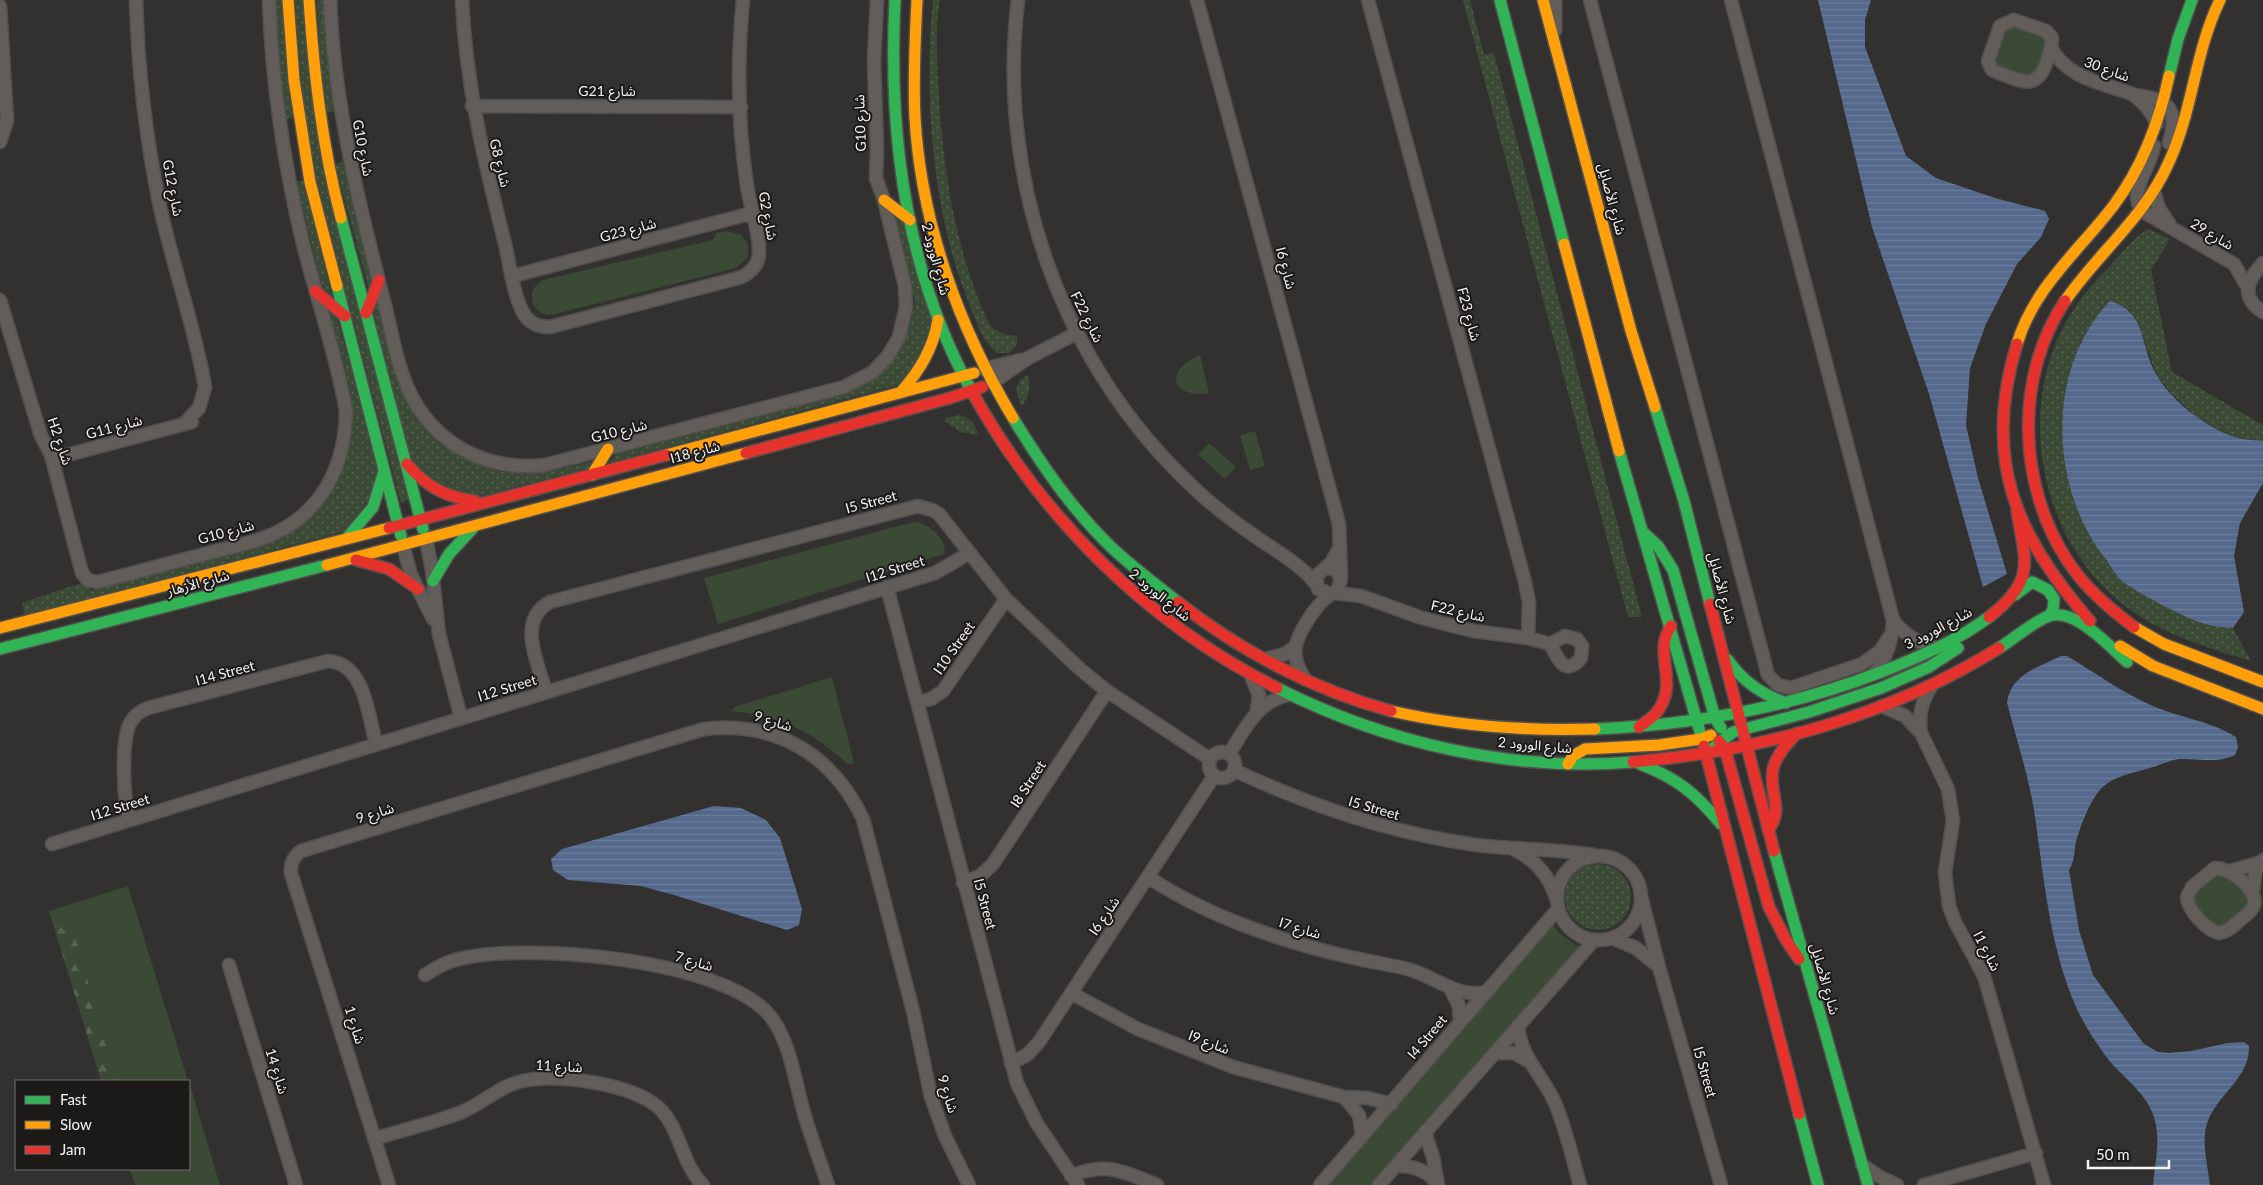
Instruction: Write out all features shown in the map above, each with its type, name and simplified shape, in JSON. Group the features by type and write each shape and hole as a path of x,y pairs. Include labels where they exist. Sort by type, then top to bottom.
{"street":[{"name":"G12 شارع","path":"136,0 140,78 150,152 164,224 203,377 210,393 210,402 200,418 184,424"},
{"name":"G10 شارع","path":"98,582 272,535 296,520 320,497 333,477 342,456 346,433 346,410 284,156 274,72 269,0"},
{"path":"288,0 294,80 304,152 316,209 409,568 439,634"},
{"path":"309,0 315,83 327,155 366,313 423,529 433,581 439,634 461,718"},
{"name":"G10 شارع","path":"330,0 336,82 344,132 358,198 403,375 412,398 433,427 457,447 490,462 527,467 545,466 844,387 864,378 888,356 899,338 906,307 905,286 884,200 876,178 874,62 877,0"},
{"name":"G8 شارع","path":"462,0 465,52 472,106 482,154 522,310 535,325"},
{"name":"G2 شارع","path":"535,325 555,326 742,277 755,266 759,252 744,160 741,107 743,0"},
{"name":"شارع الورود 2","path":"895,0 892,66 893,107 900,166 919,261 938,319 982,387 1002,404 1051,478 1103,539 1194,616 1265,659 1304,679 1378,706 1444,720 1563,730 1638,728 1699,722 1786,702"},
{"name":"شارع الورود 2","path":"917,0 914,89 921,176 936,247 959,315 974,372 982,387 984,414 1029,482 1076,540 1120,583 1162,618 1215,654 1289,696 1350,721 1436,747 1537,762 1568,764 1632,761 1706,754"},
{"name":"F22 شارع","path":"1018,0 1015,76 1017,124 1022,171 1039,240 1056,287 1077,334 1117,398 1175,468 1233,521 1297,564 1316,584"},
{"name":"I6 شارع","path":"1197,0 1336,514 1341,545 1341,577"},
{"name":"F23 شارع","path":"1368,0 1524,582 1529,603 1528,638"},
{"path":"1500,0 1610,419 1699,722 1701,739 1818,1185"},
{"name":"شارع الأصايل","path":"1543,0 1631,331 1684,501 1768,830 1868,1185"},
{"path":"1555,0 1555,41"},
{"path":"1590,0 1768,675 1778,685 1791,688 1862,664 1880,651 1892,633"},
{"path":"1731,0 1893,620 1887,654 1874,674"},
{"path":"2170,675 2125,650 2096,628 2071,603 2049,574 2031,544 2017,511 2006,472 2002,444 2003,404 2014,350 2026,320 2042,291 2061,264 2118,198 2132,178 2156,128 2164,102 2175,46 2192,0"},
{"path":"2220,0 2202,45 2187,115 2163,175 2142,211 2124,235 2080,281 2063,303 2040,353 2032,386 2028,438 2034,489 2042,514 2054,540 2069,564 2088,587 2135,628 2164,644 2263,682"},
{"path":"0,6 7,121 0,142"},
{"name":"شارع 30","path":"2071,72 2023,82 1992,70 1988,61 1997,30 2004,22 2014,20 2046,31 2052,38 2051,47 2061,64 2071,72 2132,94 2164,102"},
{"path":"2040,77 2051,47"},
{"name":"شارع 30","path":"2132,94 2147,107 2156,128"},
{"path":"2163,175 2165,156 2175,121 2173,114 2164,102"},
{"name":"G21 شارع","path":"472,106 741,107"},
{"path":"2142,211 2135,199 2136,193 2151,162 2156,128"},
{"name":"شارع 29","path":"2154,192 2163,216 2174,228"},
{"path":"884,200 910,220"},
{"name":"شارع 29","path":"2142,211 2234,264 2248,288 2251,303 2263,312"},
{"name":"G23 شارع","path":"512,276 752,213"},
{"path":"919,261 932,279 952,330 974,372 1028,358"},
{"name":"شارع 29","path":"2234,264 2262,263"},
{"name":"شارع 29","path":"2248,288 2262,263"},
{"path":"366,313 379,280"},
{"path":"316,291 345,316"},
{"name":"H2 شارع","path":"0,300 41,436 52,459 82,573 88,580 98,582"},
{"path":"901,392 928,359 935,341 938,319"},
{"path":"982,387 1028,358 1077,334"},
{"name":"I18 شارع","path":"401,535 423,529 483,502 592,475 974,372"},
{"name":"I18 شارع","path":"401,535 423,529 473,527 982,387"},
{"name":"G11 شارع","path":"52,459 184,424"},
{"path":"592,475 608,449"},
{"path":"405,461 420,480 435,491 455,499 483,502"},
{"path":"347,538 373,507 384,468"},
{"path":"2006,472 2020,471 2028,494 2042,514"},
{"path":"423,529 512,504 538,488"},
{"name":"I5 Street","path":"546,692 530,632 535,614 550,602 910,507 925,508 939,514 968,554 1006,599 1055,647 1107,691 1210,759"},
{"name":"شارع الورود 3","path":"1786,702 1874,674 1938,648 1989,617 2016,589 2026,570 2027,559 2017,511"},
{"path":"433,581 449,554 473,527"},
{"path":"1644,533 1658,546 1673,570 1769,907 1786,940 1806,967"},
{"path":"286,576 326,557 401,535"},
{"name":"شارع الأزهار","path":"0,628 347,538 401,535"},
{"name":"شارع الأزهار","path":"0,649 348,559 401,535"},
{"path":"1314,610 1316,576 1335,557 1341,545"},
{"name":"I12 Street","path":"52,844 935,573 968,554"},
{"path":"348,559 371,562 391,568 418,589"},
{"name":"F22 شارع","path":"1297,564 1324,568"},
{"path":"1265,659 1278,657 1295,647 1314,610 1340,586 1341,577 1335,569 1324,568"},
{"name":"F22 شارع","path":"1341,577 1361,596"},
{"path":"1568,764 1573,756 1585,749 1643,746 1721,738 1746,745 1797,733 1882,706 1932,685 1980,660 2045,619 2055,606 2052,595 2044,586 2032,582 1989,617 1969,638 1946,657 1906,678 1832,705 1742,729 1721,738"},
{"path":"1316,584 1322,592 1332,593"},
{"name":"I5 Street","path":"887,588 1016,1083 1028,1110 1075,1180"},
{"name":"F22 شارع","path":"1332,593 1361,596 1446,624 1498,635 1528,638 1550,644"},
{"name":"I10 Street","path":"917,702 931,699 943,691 1006,599"},
{"path":"2045,619 2075,627 2106,650 2127,662 2241,698 2263,709"},
{"path":"1893,620 1908,636 1917,642 1938,648"},
{"path":"1638,728 1655,716 1666,698 1669,675 1662,642 1664,633 1671,626"},
{"path":"1295,647 1297,664 1304,679"},
{"path":"1723,652 1742,678 1754,688 1786,702"},
{"name":"I14 Street","path":"130,820 123,785 128,729 135,716 148,708 328,661 335,662 347,666 356,676 376,744"},
{"path":"1229,754 1257,710 1259,695 1251,676"},
{"name":"I1 شارع","path":"1921,733 1920,713 1932,685"},
{"name":"I8 Street","path":"963,883 980,876 993,864 1107,691"},
{"path":"1257,710 1275,699 1289,696"},
{"name":"I1 شارع","path":"1882,706 1905,716 1921,733 1942,774 1951,805 1952,821 1945,872 1949,906 1955,922 1984,976 2044,1185"},
{"path":"1706,754 1721,738 1738,712"},
{"path":"1699,722 1721,738"},
{"name":"شارع 9","path":"291,874 292,860 301,851 704,729 739,727 782,737 806,751 834,774 846,787 863,819 913,1011 931,1097 945,1136 969,1185"},
{"path":"1768,830 1778,814 1773,786 1773,770 1782,751 1797,733"},
{"path":"1219,752 1229,754 1234,760 1234,770 1225,778 1214,776 1208,766 1210,759 1219,752"},
{"path":"1632,761 1659,770 1681,782 1699,798 1725,830"},
{"name":"I5 Street","path":"1234,770 1312,804 1367,823 1439,839 1513,849 1548,849 1593,856"},
{"name":"I6 شارع","path":"1011,1063 1033,1049 1214,776"},
{"name":"I5 Street","path":"1513,849 1523,854 1540,868 1552,887 1557,903"},
{"path":"1593,856 1613,858 1626,865 1636,876 1641,896 1640,907 1630,926 1612,938 1594,940 1576,933 1568,927 1557,903 1559,883 1567,870 1579,860 1593,856"},
{"path":"2230,871 2262,861"},
{"path":"2252,892 2230,871 2215,868 2189,891 2187,897 2190,908 2211,930 2224,932 2249,913 2255,903 2252,892 2255,873 2262,861"},
{"name":"شارع 1","path":"291,874 389,1185"},
{"name":"I7 شارع","path":"1148,877 1189,901 1257,930 1312,948 1407,969 1425,975 1450,988 1469,994 1486,992"},
{"name":"I5 Street","path":"1641,896 1659,967 1721,1185"},
{"name":"I4 Street","path":"1320,1185 1486,992 1557,903"},
{"path":"1612,938 1640,951 1659,967"},
{"path":"1379,1185 1594,940"},
{"name":"شارع 7","path":"425,975 435,968 457,959 514,954 570,954 654,966 706,980 741,993 764,1009 780,1032 804,1115 828,1185"},
{"name":"شارع 14","path":"229,965 296,1185"},
{"path":"1450,988 1459,1006 1460,1022"},
{"name":"I9 شارع","path":"1071,994 1138,1028 1207,1057 1264,1077 1344,1097 1368,1098 1391,1104"},
{"path":"1518,1026 1520,1043 1555,1102 1580,1185"},
{"path":"1494,1054 1514,1054 1530,1062"},
{"name":"شارع 11","path":"374,1139 461,1112 520,1082 542,1078 566,1080 624,1090 640,1096 656,1106 672,1124 692,1169 703,1185"},
{"path":"1344,1097 1359,1115 1362,1135"},
{"path":"1425,1132 1433,1157 1437,1183"},
{"path":"1924,1185 2036,1153"},
{"path":"1862,1165 1897,1185"},
{"path":"1396,1166 1423,1170 1437,1183"},
{"path":"1075,1180 1094,1168 1111,1168 1157,1185"}],"green space":[{"path":"275,0 282,0 294,118 284,119 278,71"},
{"path":"295,0 304,0 307,45 408,500 401,503 317,183 303,103"},
{"path":"317,0 324,0 334,111 327,113 321,69"},
{"path":"933,0 940,0 937,30 938,80 943,143 952,206 968,268 978,298 991,327 1003,334 1017,336 1017,345 1009,353 997,353 981,332 958,273 948,236 934,157 931,116 929,76"},
{"path":"1463,0 1470,0 1484,55 1494,53 1642,617 1628,617"},
{"path":"2009,24 2042,34 2047,40 2037,73 2031,78 1997,69 1993,57 2002,30"},
{"path":"343,162 372,282 369,290 335,164"},
{"path":"304,180 332,298 324,290 319,275 296,182"},
{"path":"895,215 904,224 932,321 932,342 905,383 608,463 617,454 812,403 851,389 894,357 906,337 915,303"},
{"path":"2148,229 2170,239 2151,270 2172,372 2263,425 2263,441 2231,436 2198,418 2174,396 2156,374 2142,333 2130,310 2110,301 2080,344 2200,623 2233,628 2251,661 2213,649 2158,627 2125,606 2110,593 2086,567 2067,536 2053,503 2044,468 2040,432 2042,396 2050,361 2063,328 2077,304 2095,282 2132,242"},
{"path":"726,231 740,234 748,244 748,257 736,268 551,315 539,311 532,301 533,290 543,280 713,240 716,233"},
{"path":"377,298 402,386 457,453 482,466 502,472 560,469 594,461 590,468 477,497 458,497 412,464 373,318"},
{"path":"329,313 336,315 378,466 377,489 345,531 25,616 22,603 81,583 92,590 250,549 282,537 298,528 312,516 324,502 343,470 352,434 353,416 350,390"},
{"path":"1200,355 1209,393 1196,394 1186,392 1176,382 1177,375 1180,368 1188,361"},
{"path":"1027,375 1029,391 1021,406 1016,390 1020,380"},
{"path":"958,415 965,417 971,422 976,428 978,435 961,432 944,421 947,418"},
{"path":"1255,431 1265,466 1250,470 1240,435"},
{"path":"1209,443 1236,467 1225,479 1198,455"},
{"path":"914,522 931,528 936,533 943,543 944,554 718,624 704,578"},
{"path":"832,677 854,763 848,764 821,742 780,721 749,713 731,711 735,707"},
{"path":"1598,864 1610,867 1621,874 1628,885 1631,897 1628,909 1621,920 1610,927 1598,930 1586,927 1575,920 1568,909 1565,897 1568,885 1575,874 1586,867"},
{"path":"2225,870 2249,897 2247,906 2221,928 2211,923 2202,915 2192,896 2216,871"},
{"path":"128,886 188,1080 102,1080 49,911"},
{"path":"68,910 116,1080 101,1080 51,917"},
{"path":"1553,925 1559,933 1579,947 1373,1185 1328,1185"},
{"path":"190,1085 220,1185 135,1185 130,1170 190,1170"}],"water":[{"path":"1818,0 1871,0 1865,20 1865,47 1906,156 1936,178 1995,198 2045,211 2049,219 2041,237 2017,264 1986,324 1970,368 1966,425 1978,478 2007,574 1983,587 1929,394 1872,227"},
{"path":"2110,301 2122,306 2137,321 2156,374 2179,402 2198,418 2218,430 2241,438 2263,441 2263,483 2240,523 2234,556 2244,612 2233,628 2216,626 2191,619 2122,581 2086,528 2073,496 2065,462 2062,427 2065,392 2074,359 2089,328"},
{"path":"2061,656 2067,656 2142,701 2163,710 2206,723 2236,737 2238,747 2235,755 2228,758 2176,760 2122,776 2108,783 2096,795 2087,811 2076,841 2073,860 2069,870 2079,930 2093,975 2144,1044 2158,1052 2169,1053 2191,1051 2228,1043 2244,1042 2249,1046 2248,1058 2244,1068 2216,1106 2206,1127 2205,1148 2210,1185 2153,1185 2157,1134 2151,1109 2136,1088 2112,1064 2089,1031 2077,1009 2060,961 2049,911 2034,810 2007,703 2009,693 2014,685 2026,673"},
{"path":"714,806 741,808 766,820 780,838 802,909 799,925 787,930 641,886 568,880 553,870 551,859 562,849"}],"traffic: fast":[{"path":"895,0 895,101 906,201 916,249 930,297 948,344 971,390"},
{"path":"1500,0 1564,244"},
{"path":"2169,76 2178,39 2192,0"},
{"path":"341,218 423,529"},
{"path":"337,286 401,536"},
{"path":"1655,407 1684,501 1710,604"},
{"path":"1013,418 1057,485 1082,516 1126,561 1178,602"},
{"path":"1619,451 1704,746"},
{"path":"347,538 373,507 384,471"},
{"path":"433,581 449,554 473,528"},
{"path":"1644,533 1658,546 1673,570 1715,718 1721,728"},
{"path":"0,649 327,565"},
{"path":"2015,595 2032,582 2048,590 2054,599 2053,610 2049,616"},
{"path":"1999,648 2038,622 2049,616 2059,615 2070,617 2081,623 2102,638 2127,662"},
{"path":"1595,729 1704,719 1811,696 1881,672 1923,654 1964,634 1989,617"},
{"path":"1708,752 1733,732 1809,712 1881,688 1929,667 1958,648"},
{"path":"1728,660 1747,681 1769,696 1786,703"},
{"path":"1277,688 1361,724 1405,738 1450,749 1495,757 1541,762 1587,764 1633,762"},
{"path":"1640,764 1665,775 1685,788 1721,824"},
{"path":"1774,851 1868,1185"},
{"path":"1799,1114 1818,1185"}],"traffic: slow":[{"path":"288,0 294,80 310,182 337,286"},
{"path":"309,0 313,55 320,109 334,191 341,218"},
{"path":"917,0 914,73 915,118 925,197 934,235 960,311 976,348 1013,418"},
{"path":"1543,0 1631,331 1655,407"},
{"path":"2065,301 2134,217 2159,182 2169,162 2184,122 2205,40 2220,0"},
{"path":"2017,344 2034,305 2046,287 2114,205 2133,175 2149,144 2169,76"},
{"path":"884,200 910,220"},
{"path":"1564,244 1619,451"},
{"path":"901,392 925,359 933,340 938,320"},
{"path":"666,455 974,373"},
{"path":"592,475 608,449"},
{"path":"327,565 746,453"},
{"path":"0,628 389,528"},
{"path":"2134,627 2164,644 2263,682"},
{"path":"2120,646 2153,666 2263,709"},
{"path":"1391,711 1466,724 1518,728 1595,729"},
{"path":"1568,764 1573,756 1585,749 1659,745 1701,739 1711,735"}],"traffic: jam":[{"path":"366,313 379,280"},
{"path":"315,291 345,316"},
{"path":"2065,301 2048,331 2037,363 2030,397 2031,465 2039,499 2051,530 2067,560 2081,579 2115,612 2134,627"},
{"path":"2017,344 2007,385 2003,423 2005,459 2012,493 2025,526 2042,557 2064,589 2090,621"},
{"path":"746,453 950,398 982,387"},
{"path":"971,390 999,437 1030,481 1064,523 1102,562 1142,599 1184,632 1229,662 1277,688"},
{"path":"389,528 666,455"},
{"path":"407,464 422,479 437,490 455,497 475,501"},
{"path":"1989,617 2015,592 2024,569 2023,543 2017,511"},
{"path":"356,560 389,569 418,589"},
{"path":"1178,602 1227,637 1279,667 1334,692 1391,711"},
{"path":"1710,604 1774,851"},
{"path":"1639,727 1655,714 1663,701 1667,679 1664,647 1671,626"},
{"path":"1633,762 1681,757 1728,749 1776,739 1823,726 1869,711 1914,693 1957,672 1999,648"},
{"path":"1768,830 1773,823 1776,808 1772,785 1773,769 1783,749 1797,733"},
{"path":"1719,741 1725,749 1769,907 1786,940 1799,959"},
{"path":"1704,746 1799,1114"}]}
